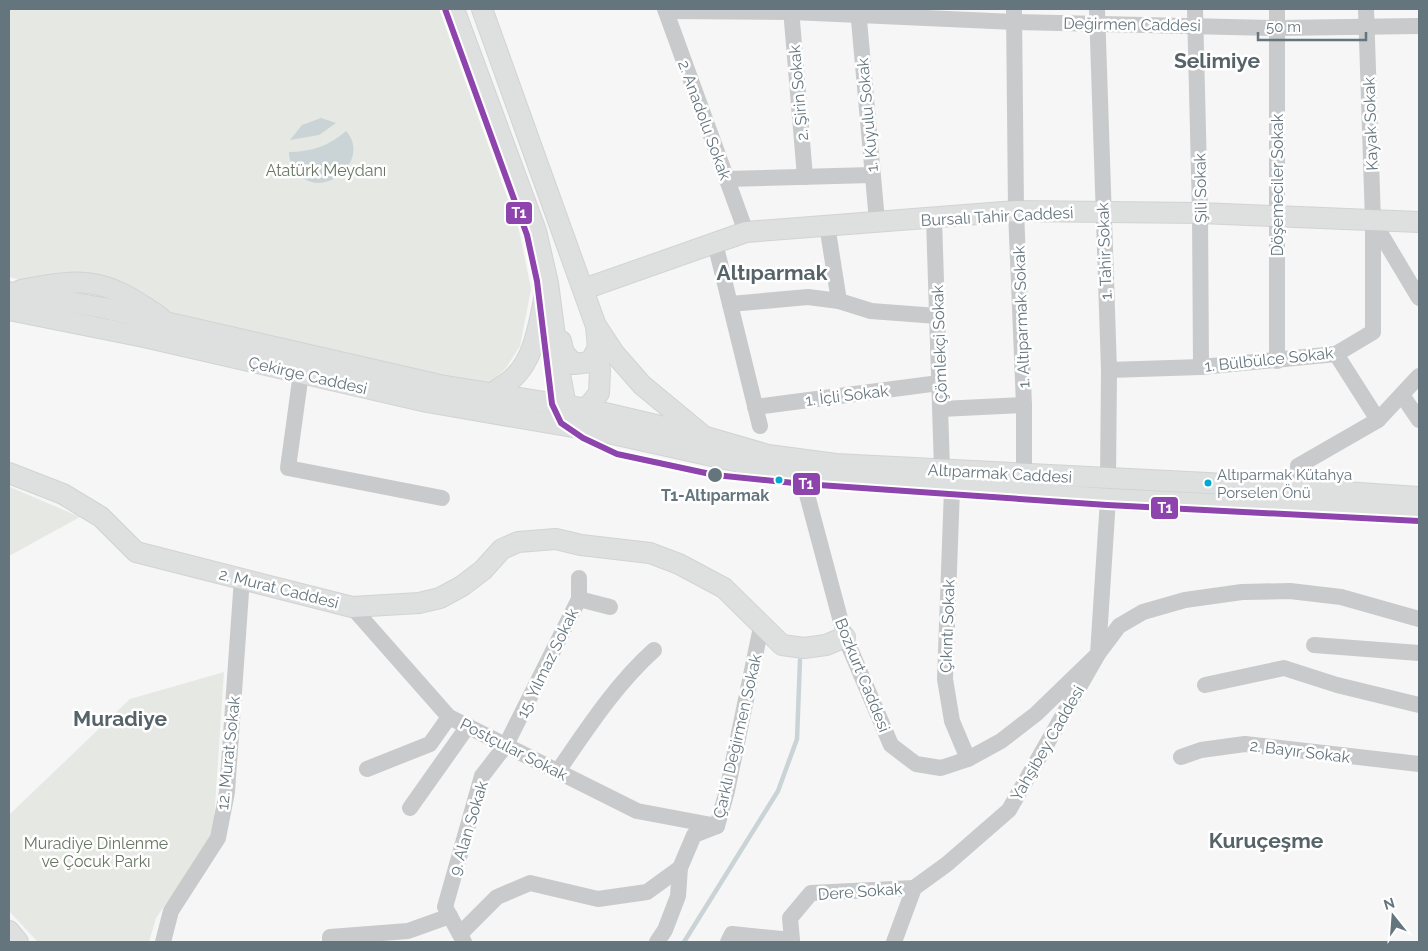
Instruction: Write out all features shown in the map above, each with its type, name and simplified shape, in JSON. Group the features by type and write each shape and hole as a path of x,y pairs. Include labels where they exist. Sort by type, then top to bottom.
{"main road":[{"path":"454,9 536,231 548,283 552,315 577,412 608,434"},
{"path":"482,9 596,326 599,393 577,412 548,424"},
{"name":"Bursalı Tahir Caddesi","path":"584,289 746,232 827,225 1016,212 1102,211 1419,222"},
{"path":"491,394 514,377 527,358 535,340 548,283"},
{"name":"Çekirge Caddesi","path":"9,298 168,322 440,385 577,412"},
{"name":"Çekirge Caddesi","path":"9,298 144,337 427,402 608,434"},
{"path":"552,315 569,361 578,365 590,362 598,348"},
{"path":"596,326 614,353 642,385 703,436"},
{"name":"Altıparmak Caddesi","path":"577,412 703,436 768,455 836,464 1024,475 1108,489 1419,514"},
{"name":"Altıparmak Caddesi","path":"608,434 802,476 952,489 1299,489 1419,497"},
{"name":"2. Murat Caddesi","path":"9,473 63,494 101,517 136,552 352,607 418,603 440,598 462,586 483,570 502,548 518,542 556,539 581,545 650,553 679,564 724,588 761,627 782,645 804,648 826,645 845,637"},
{"path":"9,931 18,942"}],"street":[{"name":"Şili Sokak","path":"1194,9 1200,213 1201,367"},
{"name":"Döşemeciler Sokak","path":"1277,9 1278,362"},
{"name":"Kayak Sokak","path":"1366,9 1373,221"},
{"name":"Değirmen Caddesi","path":"665,10 792,10 1097,16 1195,26 1277,28 1419,26"},
{"name":"2. Anadolu Sokak","path":"665,10 746,232"},
{"name":"2. Şirin Sokak","path":"792,10 806,177"},
{"name":"1. Kuyulu Sokak","path":"858,12 877,221"},
{"name":"1. Altıparmak Sokak","path":"1015,15 1016,212 1024,405 1024,475"},
{"name":"1. Tahir Sokak","path":"1097,16 1102,211 1109,370 1108,489"},
{"path":"726,180 872,175"},
{"name":"Çömlekçi Sokak","path":"934,219 942,469"},
{"path":"1373,221 1419,298"},
{"name":"1. Bülbülce Sokak","path":"1109,370 1278,362 1336,354 1372,332 1373,221"},
{"path":"827,225 839,301"},
{"path":"715,242 760,426"},
{"path":"730,304 808,297 839,301 871,311 937,316"},
{"path":"1336,354 1378,420"},
{"path":"301,373 288,468 442,498"},
{"path":"1299,489 1298,466 1378,420 1419,376"},
{"name":"1. İçli Sokak","path":"755,407 939,383"},
{"path":"1402,394 1419,420"},
{"path":"941,409 1024,405"},
{"name":"Bozkurt Caddesi","path":"802,476 845,637 891,745 916,764 941,768 968,759 1001,741 1036,714 1098,654"},
{"name":"Çıkıntı Sokak","path":"952,489 945,680 952,720 968,759"},
{"name":"Yahşibey Caddesi","path":"914,888 947,864 1009,810 1098,654 1108,489"},
{"name":"12. Murat Sokak","path":"163,942 171,911 218,838 227,792 242,578"},
{"name":"15. Yılmaz Sokak","path":"506,745 579,599 579,578"},
{"path":"1098,654 1118,626 1144,612 1185,600 1242,592 1290,591 1341,597 1419,619"},
{"path":"579,599 610,607"},
{"name":"Postçular Sokak","path":"352,607 449,717 637,811 717,826"},
{"name":"Çarklı Değirmen Sokak","path":"657,942 665,930 678,896 680,868 694,835 717,826 727,791 761,627"},
{"path":"1314,645 1419,653"},
{"path":"558,771 595,716 642,661 654,650"},
{"path":"1205,685 1284,668 1337,685 1419,705"},
{"path":"367,769 430,744 449,717"},
{"path":"410,808 468,726"},
{"name":"2. Bayır Sokak","path":"1181,757 1201,750 1245,744 1419,764"},
{"name":"9. Alan Sokak","path":"450,916 445,907 482,776 506,745"},
{"path":"330,942 330,938 408,931 450,916 462,938 497,897 530,883 598,899 648,892 680,868"},
{"path":"894,942 914,888"},
{"name":"Dere Sokak","path":"728,942 732,934 792,940 790,918 811,893 914,888"}],"green space":[{"name":"Atatürk Meydanı","path":"9,9 439,9 519,230 531,289 520,346 506,368 488,385 203,321 149,306 94,274 62,272 29,282 9,277"},
{"path":"10,487 80,517 9,556"},
{"name":"Muradiye Dinlenme ve Çocuk Parkı","path":"224,672 213,836 156,918 149,942 38,942 9,911 9,815 130,699"}],"shaded area":[{"path":"321,118 336,123 319,135 290,140 302,125"},
{"path":"346,131 352,142 353,154 349,165 341,174 331,180 320,183 308,181 297,173 291,163 289,152 305,151 319,147 333,141"}],"waterway":[{"path":"684,942 778,791 797,739 800,660"}],"transit line":[{"name":"T1","path":"445,9 527,235 537,281 552,404 561,423 583,438 617,454 715,475 804,484 1107,505 1419,521"}],"place":[{"name":"T1-Altıparmak","path":"715,475"},
{"name":"Altıparmak Kütahya Porselen Önü","path":"1208,483"}],"district":[{"name":"Selimiye","path":"1217,61"},
{"name":"Altıparmak","path":"772,273"},
{"name":"Muradiye","path":"120,719"},
{"name":"Kuruçeşme","path":"1266,841"}]}
